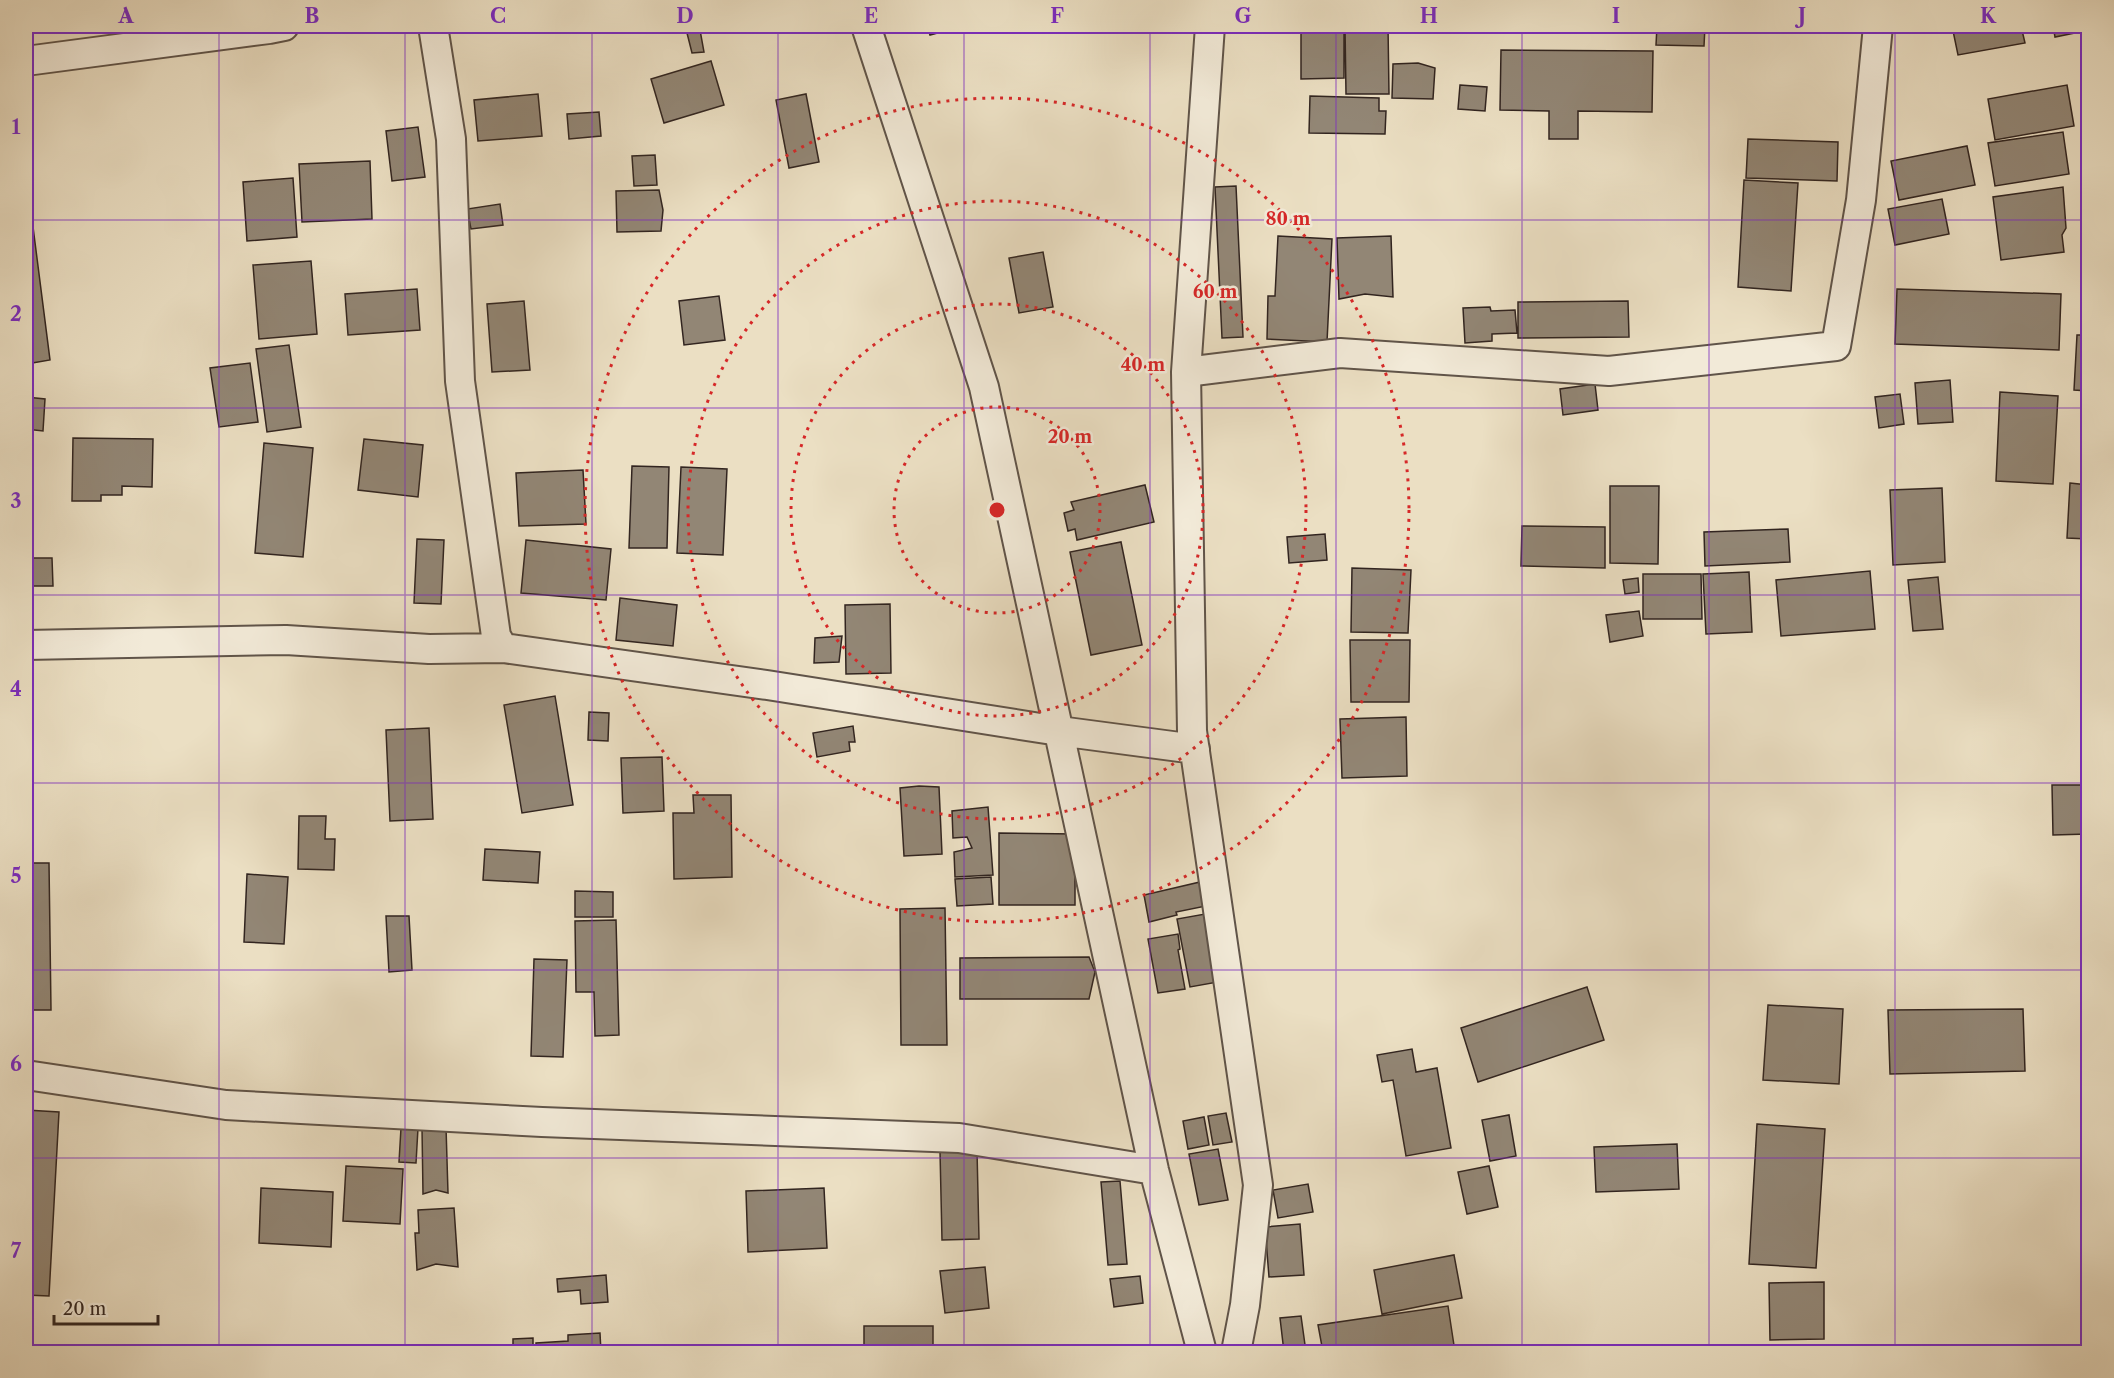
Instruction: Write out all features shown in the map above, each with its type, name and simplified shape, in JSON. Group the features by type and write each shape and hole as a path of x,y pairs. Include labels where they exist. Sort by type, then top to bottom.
{"street":[{"path":"26,61 284,26"},
{"path":"433,26 451,139 460,381 496,636 502,648"},
{"path":"866,26 984,387 1154,1170 1202,1353"},
{"path":"1210,26 1186,372 1192,719 1258,1185 1245,1305 1236,1353"},
{"path":"1186,372 1340,353 1609,371 1836,346 1861,200 1878,26"},
{"path":"26,645 286,640 429,649 502,648 767,685 1059,731 1195,749"},
{"path":"26,1075 226,1105 542,1122 959,1138 1154,1170"}],"building":[{"path":"927,26 960,26 960,27 930,35"},
{"path":"1301,26 1344,26 1344,78 1301,79"},
{"path":"1345,26 1388,26 1389,94 1346,94"},
{"path":"1657,26 1705,26 1704,46 1656,45"},
{"path":"1952,26 2021,26 2025,43 1958,55"},
{"path":"2053,26 2084,26 2085,31 2055,37"},
{"path":"2085,26 2088,26 2088,39 2087,39"},
{"path":"700,30 704,52 692,53 687,33"},
{"path":"1501,50 1653,51 1652,112 1578,111 1578,139 1549,139 1549,111 1500,110"},
{"path":"711,61 724,105 664,123 651,79"},
{"path":"1418,63 1435,68 1433,99 1392,98 1393,64"},
{"path":"1460,85 1487,87 1485,111 1458,109"},
{"path":"2067,85 2074,126 1995,140 1988,99"},
{"path":"538,94 542,136 478,141 474,100"},
{"path":"806,94 819,162 789,168 776,100"},
{"path":"1310,96 1379,98 1379,111 1386,111 1385,134 1309,133"},
{"path":"599,112 601,136 569,139 567,114"},
{"path":"418,127 425,177 392,181 386,131"},
{"path":"2063,132 2069,174 1995,186 1988,143"},
{"path":"2086,138 2088,138 2088,167"},
{"path":"1748,139 1838,142 1837,181 1746,178"},
{"path":"1967,146 1975,185 1899,200 1891,161"},
{"path":"655,155 657,185 634,186 632,156"},
{"path":"370,161 372,219 302,222 299,164"},
{"path":"293,178 297,237 247,241 243,182"},
{"path":"1744,180 1798,183 1791,291 1738,287"},
{"path":"1236,186 1243,337 1222,338 1215,187"},
{"path":"2063,187 2066,228 2062,235 2064,252 2001,260 1993,197"},
{"path":"659,190 663,210 661,231 617,232 616,191"},
{"path":"1942,199 1949,234 1895,245 1888,209"},
{"path":"500,204 503,225 471,229 467,209"},
{"path":"32,219 50,360 26,364 26,220"},
{"path":"1278,236 1332,239 1327,342 1267,339 1268,296 1275,296"},
{"path":"1391,236 1393,297 1365,294 1339,299 1337,238"},
{"path":"1043,252 1053,307 1019,313 1009,258"},
{"path":"311,261 317,334 259,339 253,265"},
{"path":"417,289 420,330 348,335 345,294"},
{"path":"1897,289 2061,294 2059,350 1895,344"},
{"path":"719,296 725,340 684,345 679,301"},
{"path":"524,301 530,370 492,372 487,304"},
{"path":"1628,301 1629,337 1518,338 1518,302"},
{"path":"1490,307 1491,311 1515,310 1517,333 1492,334 1492,341 1465,343 1463,308"},
{"path":"2077,335 2088,335 2088,391 2074,390"},
{"path":"289,345 301,427 267,432 256,349"},
{"path":"250,363 258,422 219,427 210,368"},
{"path":"1950,380 1953,422 1918,424 1915,383"},
{"path":"1595,384 1598,410 1563,415 1560,389"},
{"path":"2000,392 2058,396 2053,484 1996,481"},
{"path":"1900,394 1904,424 1879,428 1875,397"},
{"path":"26,397 45,399 43,431 26,429"},
{"path":"73,438 153,439 152,487 122,486 122,495 101,495 101,501 72,501"},
{"path":"364,439 423,445 418,497 358,490"},
{"path":"264,443 313,448 303,557 255,553"},
{"path":"632,466 669,467 667,548 629,548"},
{"path":"681,467 727,469 723,555 677,553"},
{"path":"583,470 586,524 519,526 516,473"},
{"path":"2070,483 2088,485 2088,539 2067,538"},
{"path":"1145,485 1154,522 1077,540 1075,529 1068,531 1064,513 1074,510 1071,502"},
{"path":"1610,486 1659,486 1658,564 1610,563"},
{"path":"1942,488 1945,562 1893,565 1890,490"},
{"path":"1522,526 1605,527 1605,568 1521,566"},
{"path":"1788,529 1790,562 1705,566 1704,532"},
{"path":"1325,534 1327,560 1289,563 1287,537"},
{"path":"417,539 444,540 441,604 414,603"},
{"path":"526,540 611,549 606,600 521,593"},
{"path":"1121,542 1142,645 1091,655 1070,552"},
{"path":"26,558 52,558 53,586 26,586"},
{"path":"1352,568 1411,570 1408,633 1351,632"},
{"path":"1870,571 1875,629 1781,636 1776,580"},
{"path":"1749,572 1752,632 1706,634 1703,574"},
{"path":"1643,574 1701,574 1702,619 1643,619"},
{"path":"1938,577 1943,629 1913,631 1908,580"},
{"path":"1638,578 1639,592 1625,594 1623,580"},
{"path":"620,598 677,605 673,646 616,640"},
{"path":"890,604 891,673 846,674 845,605"},
{"path":"1639,611 1643,636 1610,642 1606,615"},
{"path":"842,636 839,662 814,663 815,638"},
{"path":"1350,640 1410,640 1409,702 1351,702"},
{"path":"555,696 573,805 522,813 504,705"},
{"path":"589,712 609,713 608,741 588,740"},
{"path":"1406,717 1407,776 1342,778 1340,719"},
{"path":"853,726 855,742 849,742 850,751 817,757 813,733"},
{"path":"429,728 433,819 390,821 386,730"},
{"path":"662,757 664,811 623,813 621,758"},
{"path":"2052,785 2088,785 2088,834 2053,835"},
{"path":"939,787 942,854 904,856 900,788"},
{"path":"693,795 731,795 732,877 674,879 673,813 694,813"},
{"path":"988,807 993,875 955,877 954,852 972,848 967,837 953,838 952,811"},
{"path":"299,816 326,816 325,839 335,839 334,870 298,869"},
{"path":"999,833 1075,834 1075,905 999,905"},
{"path":"485,849 540,852 538,883 483,880"},
{"path":"26,863 49,863 51,1010 26,1010"},
{"path":"247,874 288,877 284,944 244,942"},
{"path":"991,877 993,904 957,906 955,879"},
{"path":"1200,882 1206,906 1176,912 1177,915 1149,922 1144,895"},
{"path":"575,891 613,892 613,917 575,917"},
{"path":"945,908 947,1045 901,1045 900,909"},
{"path":"1205,914 1218,982 1190,987 1177,919"},
{"path":"386,916 409,916 412,970 389,972"},
{"path":"616,920 619,1035 595,1036 594,992 576,992 575,921"},
{"path":"1178,934 1180,949 1178,950 1185,989 1158,993 1148,939"},
{"path":"1089,957 1095,972 1089,999 960,999 960,958"},
{"path":"534,959 567,960 563,1057 531,1056"},
{"path":"1587,987 1604,1040 1478,1082 1461,1028"},
{"path":"1768,1005 1843,1009 1839,1084 1763,1080"},
{"path":"2023,1009 2025,1071 1890,1074 1888,1010"},
{"path":"1412,1049 1416,1072 1437,1068 1451,1148 1406,1156 1393,1080 1382,1082 1377,1055"},
{"path":"26,1110 59,1112 49,1296 26,1295"},
{"path":"1226,1113 1232,1142 1213,1145 1208,1116"},
{"path":"1509,1115 1516,1156 1490,1161 1482,1120"},
{"path":"1204,1117 1209,1145 1188,1149 1183,1121"},
{"path":"1757,1124 1825,1129 1816,1268 1749,1264"},
{"path":"446,1127 448,1193 436,1190 423,1194 422,1128"},
{"path":"401,1128 418,1128 416,1163 399,1162"},
{"path":"1677,1144 1679,1189 1596,1192 1594,1147"},
{"path":"1218,1149 1228,1200 1199,1205 1189,1154"},
{"path":"977,1150 979,1239 942,1240 940,1151"},
{"path":"346,1166 403,1169 400,1224 343,1221"},
{"path":"1489,1166 1498,1207 1467,1214 1458,1172"},
{"path":"1120,1181 1127,1264 1108,1265 1101,1182"},
{"path":"1308,1184 1313,1212 1278,1218 1273,1190"},
{"path":"261,1188 333,1192 331,1247 259,1243"},
{"path":"824,1188 827,1248 748,1252 746,1191"},
{"path":"454,1208 458,1267 436,1264 417,1270 415,1233 419,1233 418,1210"},
{"path":"1300,1224 1304,1275 1269,1277 1265,1227"},
{"path":"1454,1255 1462,1298 1382,1314 1374,1270"},
{"path":"985,1267 989,1308 945,1313 940,1271"},
{"path":"606,1275 608,1302 581,1304 580,1290 558,1292 557,1279"},
{"path":"1140,1276 1143,1303 1114,1307 1110,1279"},
{"path":"1824,1282 1824,1339 1770,1340 1769,1283"},
{"path":"1448,1306 1455,1352 1323,1352 1318,1325"},
{"path":"1301,1316 1306,1352 1284,1352 1280,1318"},
{"path":"864,1326 933,1326 933,1352 864,1352"},
{"path":"600,1333 601,1352 536,1352 536,1343 568,1341 568,1335"},
{"path":"533,1338 533,1352 513,1352 513,1339"},
{"path":"1619,1345 1620,1352 1566,1352"},
{"path":"2076,1345 2088,1345 2088,1352 2076,1352"}]}
